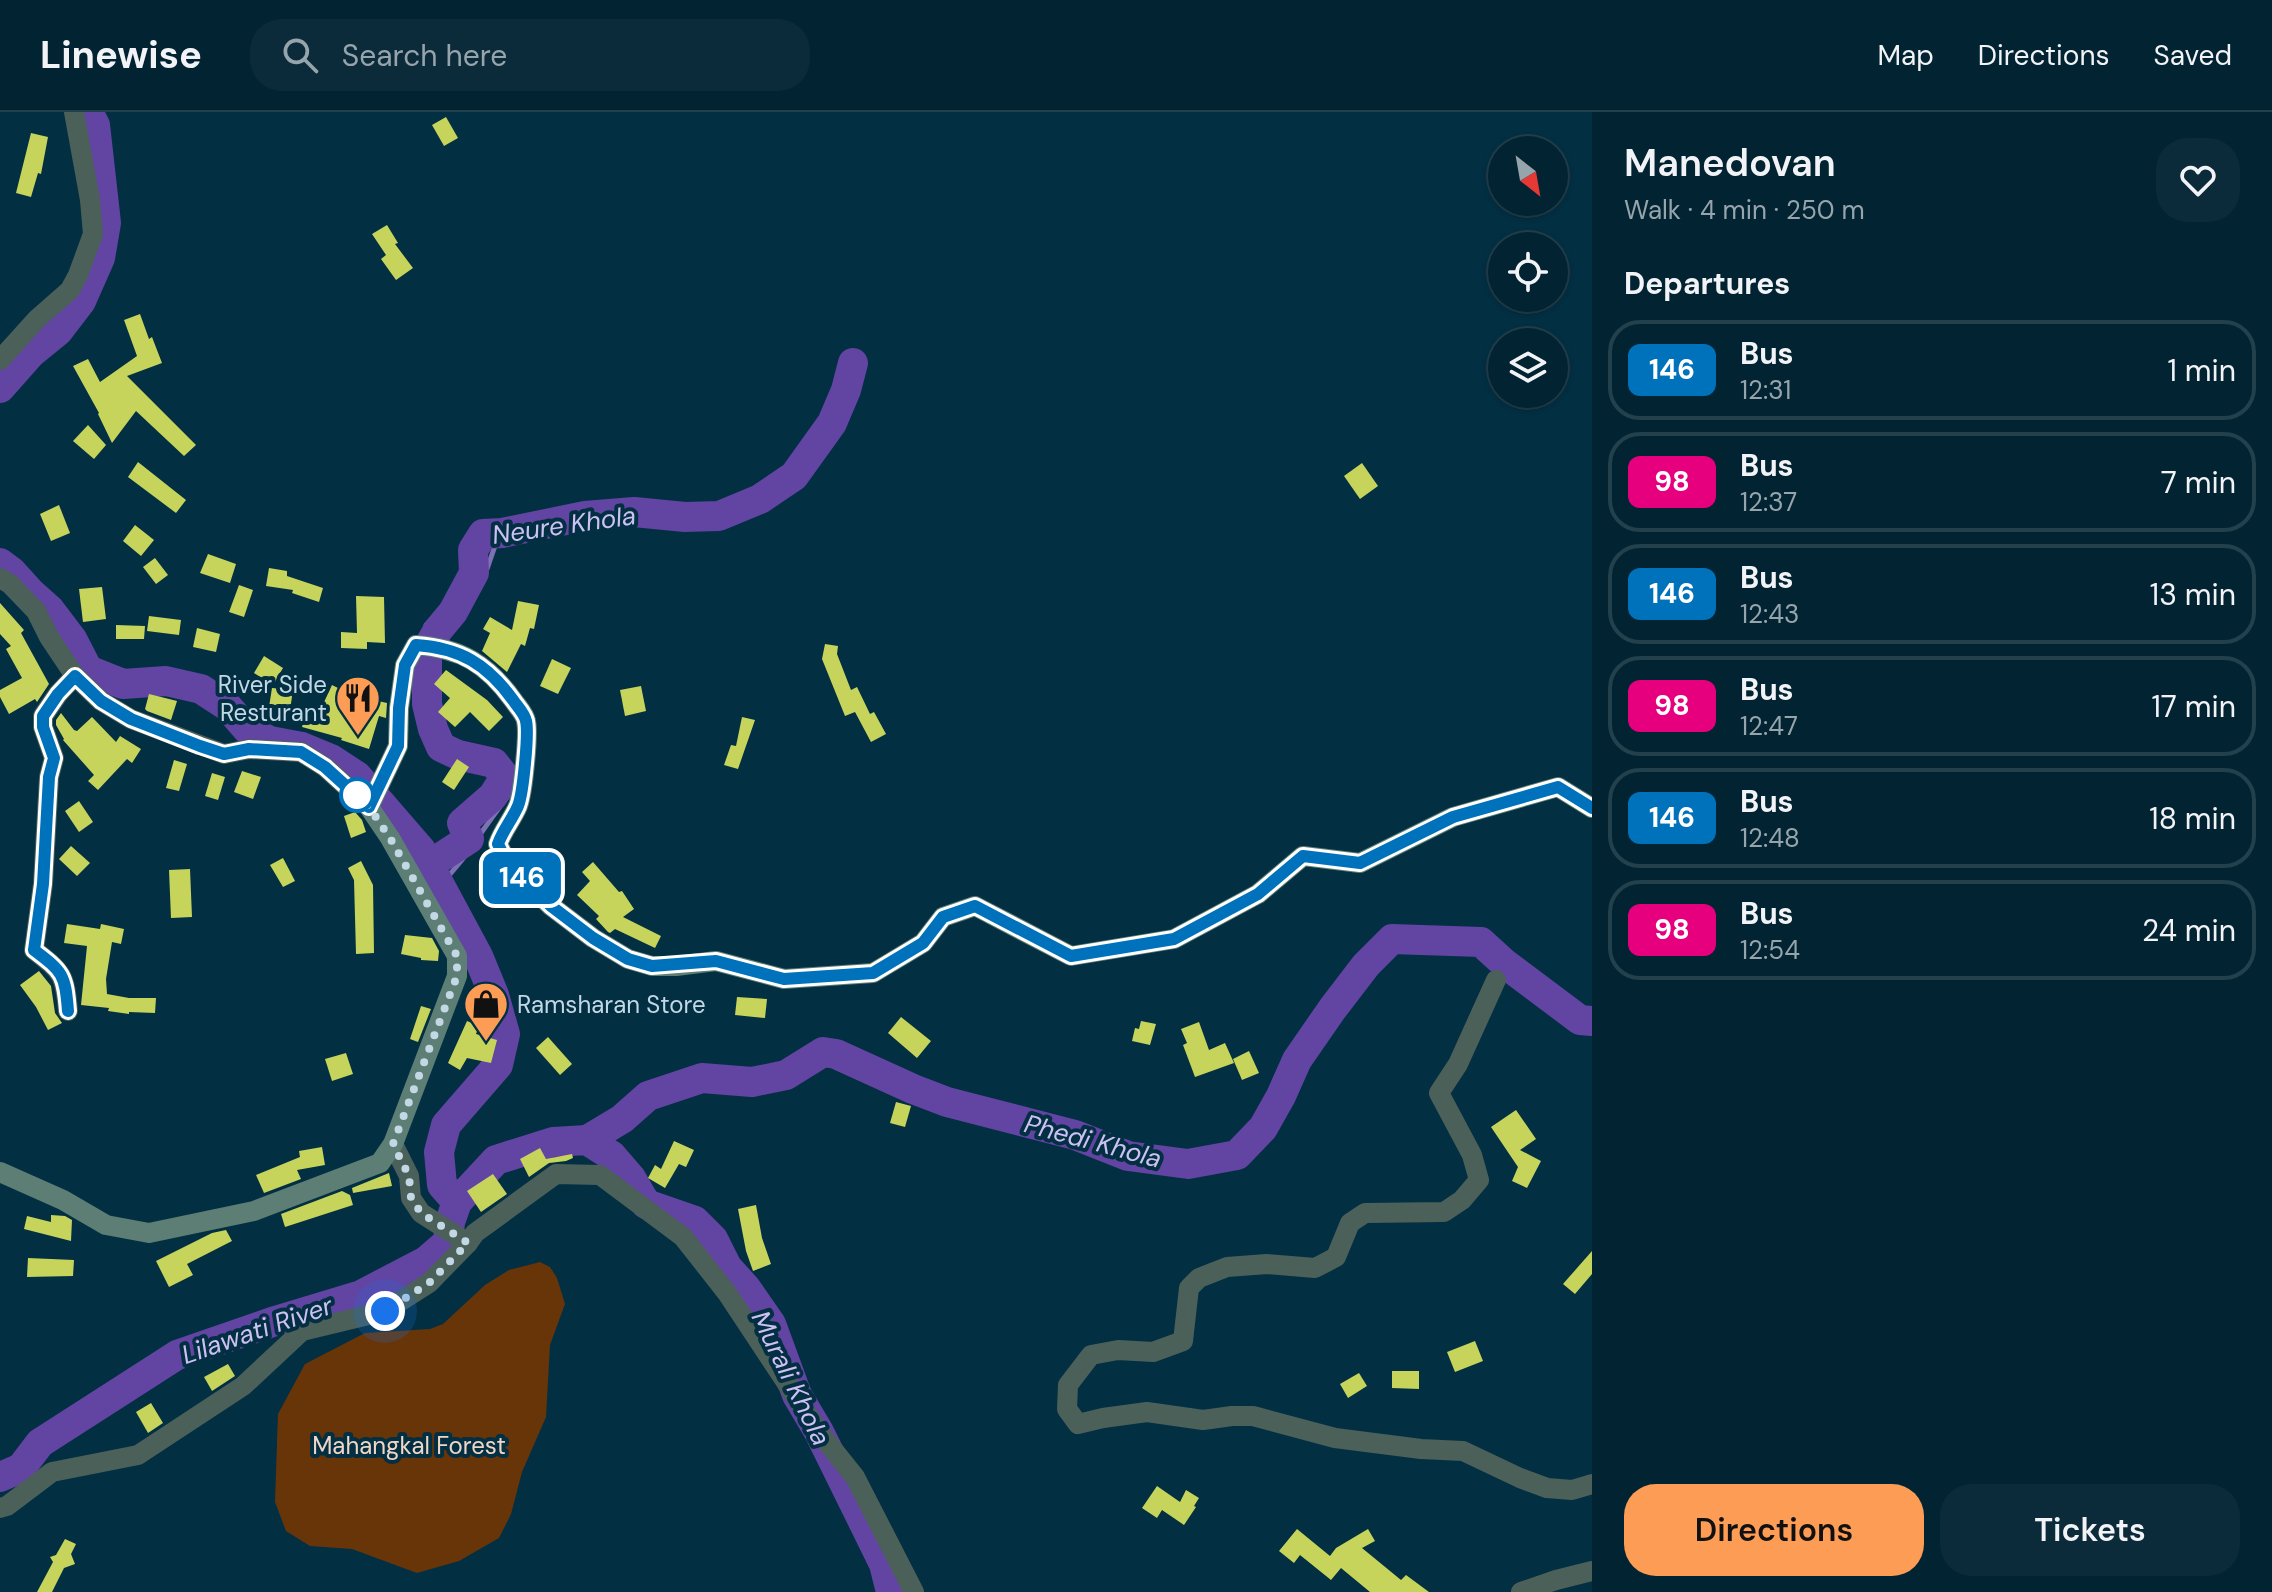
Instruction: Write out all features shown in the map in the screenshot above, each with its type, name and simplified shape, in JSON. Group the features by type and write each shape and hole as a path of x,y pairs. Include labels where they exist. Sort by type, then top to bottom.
{"main road":[{"path":"0,1172 63,1200 106,1225 149,1233 254,1211 380,1163 393,1144 457,976 457,956 369,807 398,746 405,665 416,645 440,646 466,656 499,681 526,719 524,775 518,806 498,844 507,863 551,906 593,938 628,959 652,966 716,961 784,979 873,973 923,943 943,917 975,906 1071,956 1174,939 1258,894 1303,856 1360,863 1453,817 1558,787 1592,808"}],"street":[{"path":"0,360 37,319 70,290 93,234 74,112"},
{"path":"0,578 36,611 75,676 101,701 131,719 224,754 249,749 301,752 325,767 369,807"},
{"path":"68,1011 66,981 56,967 34,950 43,884 49,777 54,758 43,727 43,716 75,676"},
{"path":"1496,980 1458,1064 1439,1093 1472,1155 1479,1180 1462,1200 1444,1212 1365,1213 1350,1223 1336,1257 1315,1268 1267,1264 1227,1267 1199,1278 1189,1288 1183,1341 1153,1352 1118,1350 1091,1355 1068,1385 1067,1409 1078,1424 1147,1412 1203,1420 1253,1416 1335,1438 1463,1451 1547,1488 1585,1487"},
{"path":"393,1144 409,1176 411,1198 421,1213 461,1240"},
{"path":"0,1508 52,1472 138,1455 243,1386 302,1331 385,1311 429,1283 461,1240 556,1174 600,1175 683,1237 727,1293 819,1432 855,1477 914,1592"},
{"path":"1521,1592 1592,1571"}],"green space":[{"name":"Mahangkal Forest","path":"540,1262 550,1267 557,1278 565,1304 550,1345 546,1417 522,1472 511,1514 499,1538 459,1561 417,1573 352,1549 310,1546 286,1531 275,1502 278,1414 305,1364 365,1333 430,1329 443,1324 485,1285 509,1270"}],"building":[{"path":"446,117 458,138 444,146 432,125"},
{"path":"31,133 48,137 41,174 38,173 31,197 16,193"},
{"path":"387,225 398,243 395,244 413,268 396,280 381,259 386,255 372,234"},
{"path":"140,314 162,363 127,376 196,445 184,456 136,411 112,443 73,366 88,359 100,382 137,356 124,320"},
{"path":"88,425 106,445 94,459 73,441"},
{"path":"138,462 186,500 176,513 128,477"},
{"path":"1362,463 1378,486 1360,499 1344,476"},
{"path":"59,505 70,533 51,541 40,514"},
{"path":"135,525 154,540 141,556 123,541"},
{"path":"208,554 236,564 230,583 200,573"},
{"path":"155,558 168,575 156,584 143,567"},
{"path":"269,568 287,571 287,576 323,588 319,602 292,593 293,590 266,586"},
{"path":"239,585 253,590 244,617 229,612"},
{"path":"102,587 106,619 83,622 79,589"},
{"path":"356,596 384,597 385,643 367,642 367,649 341,648 341,632 357,633"},
{"path":"518,601 539,605 534,629 530,628 525,646 521,644 507,672 482,651 490,633 483,629 490,617 512,630"},
{"path":"0,603 24,630 21,633 49,684 37,702 35,699 9,714 0,697 0,690 22,678 6,649 11,646 0,634"},
{"path":"149,616 181,620 179,635 147,631"},
{"path":"116,625 145,626 144,639 116,639"},
{"path":"197,628 220,634 216,652 193,647"},
{"path":"825,644 838,646 837,654 851,690 857,687 870,714 874,712 886,734 871,742 855,712 845,716 822,659"},
{"path":"264,656 283,668 273,685 254,673"},
{"path":"552,659 571,668 558,694 540,686"},
{"path":"446,670 487,700 503,717 489,731 470,712 455,727 438,712 450,698 434,684"},
{"path":"332,685 352,695 387,703 386,718 379,716 369,749 302,727 307,710 319,713"},
{"path":"641,686 646,711 625,716 620,690"},
{"path":"272,688 293,690 290,710 269,707"},
{"path":"149,694 177,701 171,720 145,709"},
{"path":"61,713 74,730 77,731 92,717 116,742 120,736 141,749 132,763 127,759 98,790 88,781 94,775 63,740 56,725"},
{"path":"742,717 755,720 738,769 724,765 731,745 736,746"},
{"path":"457,759 469,767 454,790 442,782"},
{"path":"174,760 187,764 179,791 166,788"},
{"path":"242,771 261,777 253,799 234,792"},
{"path":"212,773 225,777 218,800 205,796"},
{"path":"79,801 93,822 79,832 65,811"},
{"path":"355,812 366,832 351,838 344,816"},
{"path":"71,846 90,863 77,876 59,859"},
{"path":"283,858 295,881 283,887 270,865"},
{"path":"361,861 373,885 374,953 356,954 354,880 348,868"},
{"path":"593,862 619,892 622,891 634,909 623,917 661,936 655,948 615,929 608,932 596,919 599,916 577,895 590,881 582,872"},
{"path":"190,869 192,917 171,918 169,870"},
{"path":"67,924 100,929 101,924 124,929 121,944 112,942 106,979 107,994 156,998 155,1013 129,1014 81,1005 87,946 64,943"},
{"path":"405,935 432,938 439,951 438,961 401,954"},
{"path":"39,971 51,986 55,1013 62,1023 48,1030 20,985"},
{"path":"737,997 767,999 765,1018 735,1015"},
{"path":"421,1006 431,1009 418,1042 410,1039"},
{"path":"901,1017 931,1041 917,1058 888,1033"},
{"path":"467,1021 479,1026 476,1034 497,1040 491,1063 467,1058 460,1070 448,1063"},
{"path":"1141,1021 1156,1024 1150,1045 1132,1041 1135,1028 1139,1029"},
{"path":"1199,1022 1209,1050 1225,1043 1234,1063 1195,1077 1183,1045 1187,1043 1181,1029"},
{"path":"548,1037 572,1064 560,1075 536,1048"},
{"path":"1249,1051 1259,1073 1242,1080 1233,1059"},
{"path":"346,1053 353,1074 332,1081 325,1059"},
{"path":"896,1102 911,1106 905,1127 890,1123"},
{"path":"1516,1110 1536,1139 1520,1150 1541,1161 1527,1188 1512,1181 1518,1167 1491,1127"},
{"path":"674,1141 694,1150 686,1167 679,1164 665,1188 648,1178 655,1165 661,1169"},
{"path":"322,1147 325,1165 297,1170 301,1179 264,1193 256,1175 300,1157 299,1151"},
{"path":"540,1148 546,1159 572,1154 573,1158 549,1163 529,1177 520,1159"},
{"path":"389,1173 392,1186 353,1193 352,1188"},
{"path":"493,1174 507,1194 481,1212 467,1191"},
{"path":"342,1191 350,1195 353,1205 285,1227 281,1214"},
{"path":"756,1205 771,1264 753,1271 738,1209"},
{"path":"51,1215 72,1220 71,1241 24,1229 27,1216 51,1222"},
{"path":"226,1230 232,1241 187,1264 193,1275 169,1287 156,1261 212,1233"},
{"path":"1592,1251 1592,1274 1575,1294 1563,1284"},
{"path":"28,1258 74,1260 73,1276 27,1277"},
{"path":"1475,1341 1483,1361 1455,1372 1447,1352"},
{"path":"228,1364 235,1376 212,1391 204,1377"},
{"path":"1392,1371 1419,1371 1419,1389 1392,1388"},
{"path":"1359,1373 1367,1386 1348,1398 1340,1384"},
{"path":"151,1403 163,1423 148,1433 136,1412"},
{"path":"1157,1486 1180,1502 1186,1490 1199,1498 1184,1525 1162,1510 1157,1518 1142,1508"},
{"path":"1297,1529 1330,1556 1336,1548 1368,1529 1375,1541 1362,1548 1401,1580 1406,1575 1429,1592 1370,1592 1341,1568 1331,1580 1300,1555 1294,1563 1279,1551"},
{"path":"65,1539 76,1544 71,1554 75,1564 64,1568 52,1592 37,1592 53,1562 50,1557 56,1555"}],"waterway":[{"path":"0,388 31,353 58,331 81,301 100,258 106,223 95,125 88,112"},
{"name":"Neure Khola","path":"430,867 469,839 462,823 493,796 505,777 494,763 458,755 441,747 427,704 427,649 453,612 474,573 473,550 483,534 585,516 634,512 685,517 719,516 760,499 794,476 832,423 853,363"},
{"name":"Neure Khola","path":"426,625 487,569 502,533"},
{"path":"0,563 50,610 72,639 88,670 123,684 166,681 201,689 227,706 247,729 270,741 302,747 331,759 357,776 421,850 478,956 505,1034 498,1065 446,1125 439,1152 442,1185 457,1202"},
{"name":"Neure Khola","path":"419,670 425,729 436,748 456,757 490,765 510,775 512,791 441,888"},
{"name":"Phedi Khola","path":"587,1140 622,1119 648,1096 702,1078 752,1082 786,1075 823,1052 836,1054 947,1102 1075,1135 1128,1156 1188,1164 1237,1155 1263,1128 1297,1060 1333,1008 1366,965 1392,939 1481,942 1580,1020 1592,1021"},
{"name":"Murali Khola","path":"0,1477 21,1468 40,1443 177,1355 361,1295 426,1261 448,1242 450,1222 457,1202 496,1160 553,1142 587,1140 612,1156 631,1178 646,1204 695,1221 713,1239 727,1267 771,1324 797,1395 819,1432 884,1564 891,1592"}],"bus line":[{"name":"146","path":"68,1011 66,981 56,967 34,950 43,884 49,777 54,758 43,727 43,716 75,676 101,701 131,719 200,746 224,754 249,749 301,752 325,767 369,807 398,746 405,665 416,645 440,646 466,656 499,681 526,719 524,775 518,806 498,844 507,863 551,906 593,938 628,959 652,966 716,961 784,979 873,973 923,943 943,917 975,906 1071,956 1174,939 1258,894 1303,856 1360,863 1453,817 1558,787 1592,808"}],"place":[{"name":"River Side Resturant","path":"358,737"},
{"name":"Ramsharan Store","path":"486,1043"}],"route":[{"path":"357,795 390,838 457,956 457,976 393,1144 409,1176 411,1198 421,1213 468,1243 429,1283 385,1311"}],"water label":[{"name":"Lilawati River","path":"257,1330"}]}
